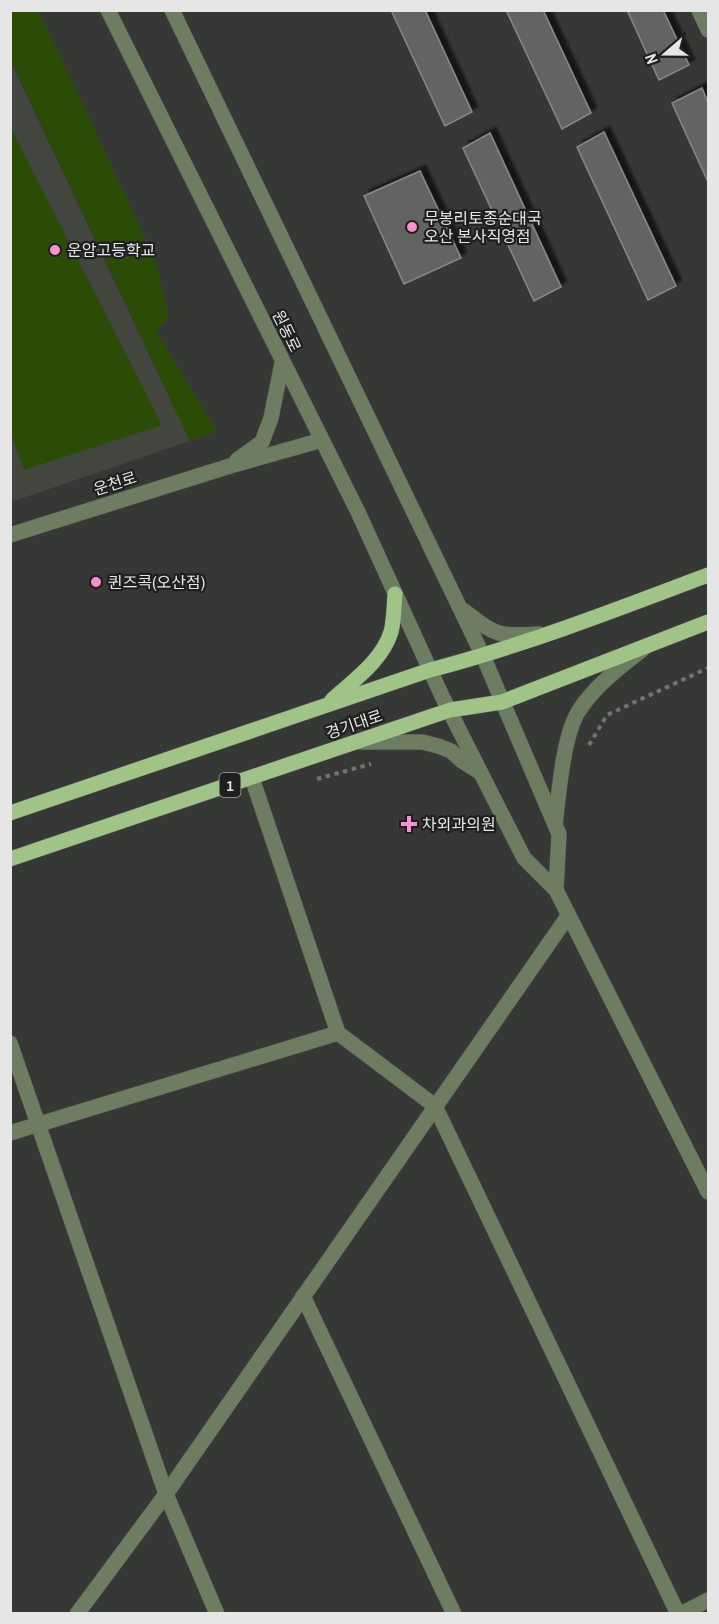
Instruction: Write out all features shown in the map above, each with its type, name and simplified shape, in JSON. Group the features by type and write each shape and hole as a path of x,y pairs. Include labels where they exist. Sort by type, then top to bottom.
{"main road":[{"name":"경기대로","path":"10,813 430,670 554,633 708,575"},
{"path":"328,705 374,661 386,644 391,632 395,594"},
{"name":"경기대로","path":"10,859 450,711 502,702 708,622"}],"street":[{"name":"원동로","path":"108,10 322,440 430,670 524,858 556,890"},
{"path":"172,10 483,656 559,834 556,890 703,1167 708,1192"},
{"path":"230,466 262,442 271,418 282,363"},
{"name":"운천로","path":"10,535 230,466 322,440"},
{"path":"459,607 493,633 509,636 554,633"},
{"path":"555,825 568,736 579,710 612,674 647,645"},
{"path":"358,742 423,742 451,751 481,773"},
{"path":"252,778 338,1033 435,1106 680,1614 708,1600"},
{"path":"77,1614 166,1494 568,916"},
{"path":"10,1133 338,1033"},
{"path":"10,1043 166,1494 217,1614"},
{"path":"303,1296 454,1614"}],"path":[{"path":"564,766 582,757 607,715 708,668"},
{"path":"314,780 371,764"}],"shaded area":[{"name":"운암고등학교","path":"10,60 190,441 11,502 10,502"}],"green space":[{"path":"11,10 39,11 155,258 169,317 156,331 217,431 190,441 11,60"},
{"name":"운암고등학교","path":"11,128 162,425 24,470 10,431"}],"building":[{"path":"391,10 425,10 472,112 445,126"},
{"path":"506,10 543,10 591,113 562,129"},
{"path":"627,10 663,10 689,65 659,80"},
{"path":"702,88 708,103 708,182 672,103"},
{"path":"604,132 676,286 648,300 577,147"},
{"path":"490,133 561,287 534,301 463,148"},
{"name":"무봉리토종순대국 오산 본사직영점","path":"420,171 461,258 404,284 364,196"}],"place":[{"name":"무봉리토종순대국 오산 본사직영점","path":"412,227"},
{"name":"운암고등학교","path":"55,250"},
{"name":"퀸즈콕(오산점)","path":"96,582"},
{"name":"차외과의원","path":"409,824"}]}
